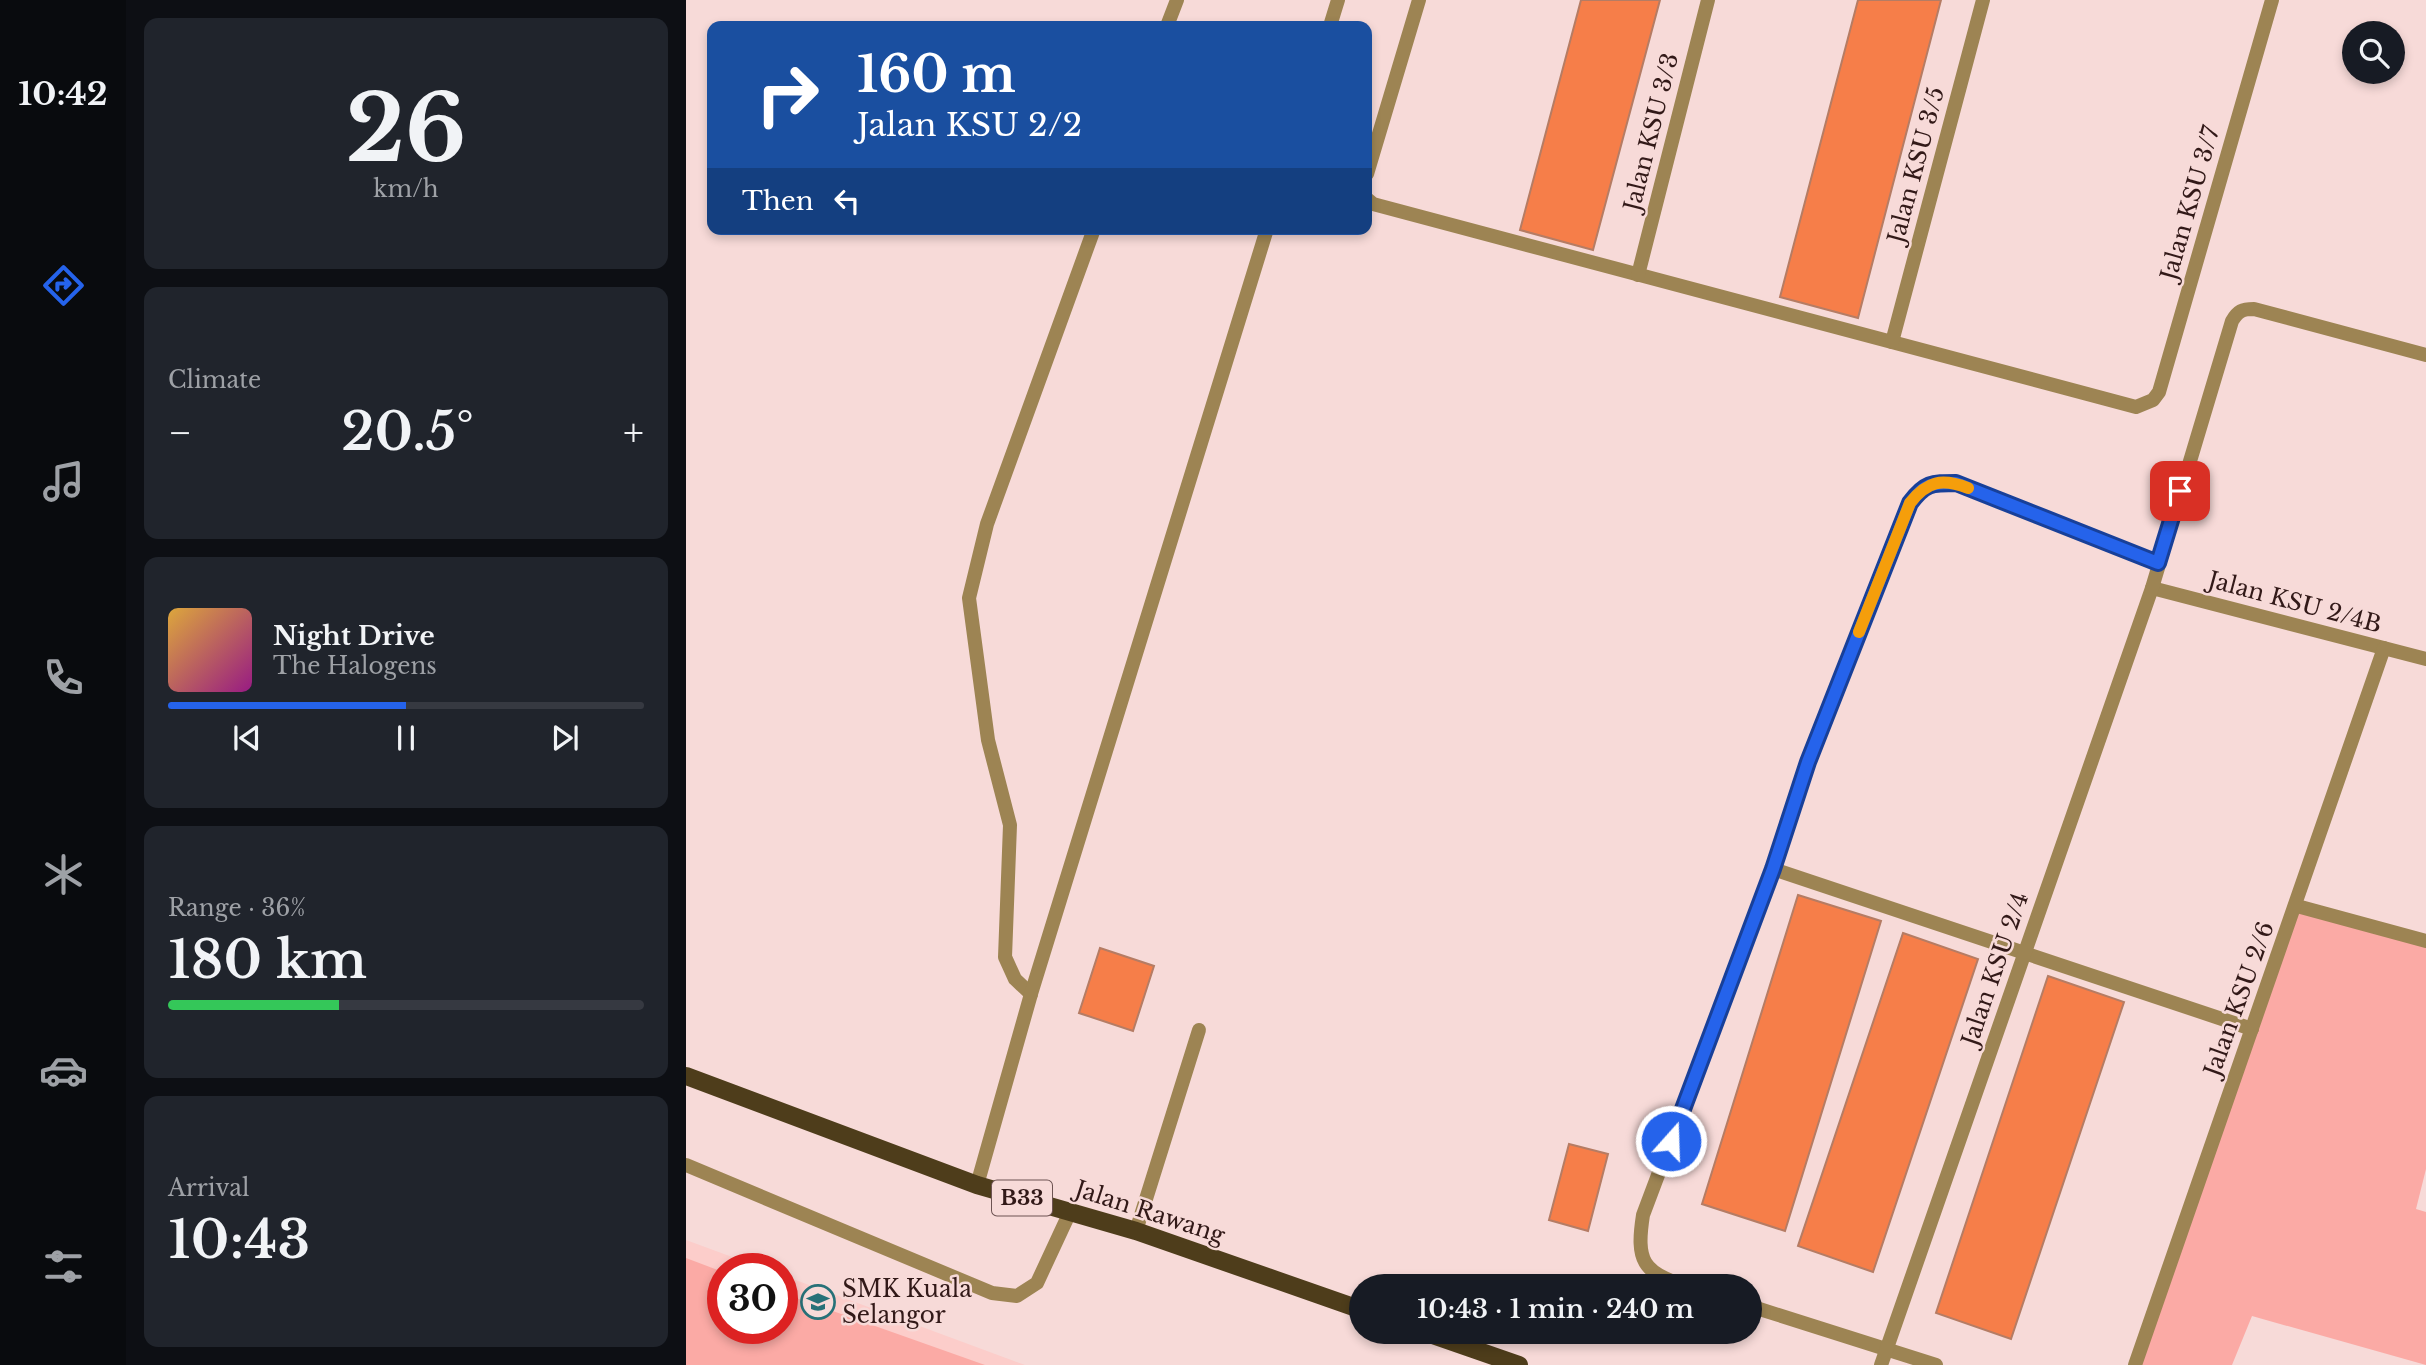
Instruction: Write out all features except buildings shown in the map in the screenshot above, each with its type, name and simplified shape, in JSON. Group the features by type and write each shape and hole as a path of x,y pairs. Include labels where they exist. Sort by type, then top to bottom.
{"main road":[{"name":"Jalan Rawang","path":"686,1076 976,1185 1136,1231 1349,1305"},
{"path":"1459,1344 1519,1365"}],"street":[{"path":"1169,21 1177,0"},
{"path":"1332,21 1338,0"},
{"path":"1372,157 1419,0"},
{"name":"Jalan KSU 3/3","path":"1639,275 1709,0"},
{"name":"Jalan KSU 3/5","path":"1892,342 1983,0"},
{"name":"Jalan KSU 3/7","path":"1892,342 2136,407 2153,400 2159,392 2272,0"},
{"path":"1372,202 1892,342"},
{"path":"1031,994 1015,979 1005,957 1010,825 988,740 969,597 987,524 1092,235"},
{"path":"976,1185 1031,994 1265,235"},
{"name":"Jalan KSU 2/4","path":"1881,1365 2152,588 2232,321 2237,313 2244,309 2254,309 2426,355"},
{"path":"1656,1274 1640,1257 1639,1239 1643,1215 1773,869 1808,762 1910,503 1921,488 1935,483 1956,483 2158,563"},
{"name":"Jalan KSU 2/4B","path":"2152,588 2426,659"},
{"name":"Jalan KSU 2/6","path":"2135,1365 2297,906 2384,649"},
{"path":"1773,869 2252,1029"},
{"path":"2297,906 2426,941"},
{"path":"1136,1231 1199,1030"},
{"path":"686,1165 992,1293 1017,1296 1037,1283 1070,1212"},
{"path":"1762,1310 1936,1365"}],"shaded area":[{"path":"2297,906 2426,938 2426,1169 2416,1209 2426,1212 2426,1365 2252,1316 2232,1365 2135,1365"},
{"name":"SMK Kuala Selangor","path":"686,1240 721,1253 707,1253 707,1344 798,1344 798,1281 1025,1365 686,1365"},
{"path":"686,1258 707,1266 707,1344 798,1344 798,1299 985,1365 686,1365"}],"slow traffic":[{"path":"1859,632 1910,503 1921,488 1935,483 1956,483 1968,488"}],"place":[{"name":"SMK Kuala Selangor","path":"818,1302"}],"route":[{"path":"1671,1141 1773,869 1808,762 1910,503 1921,488 1935,483 1956,483 2158,563 2180,491"}]}
